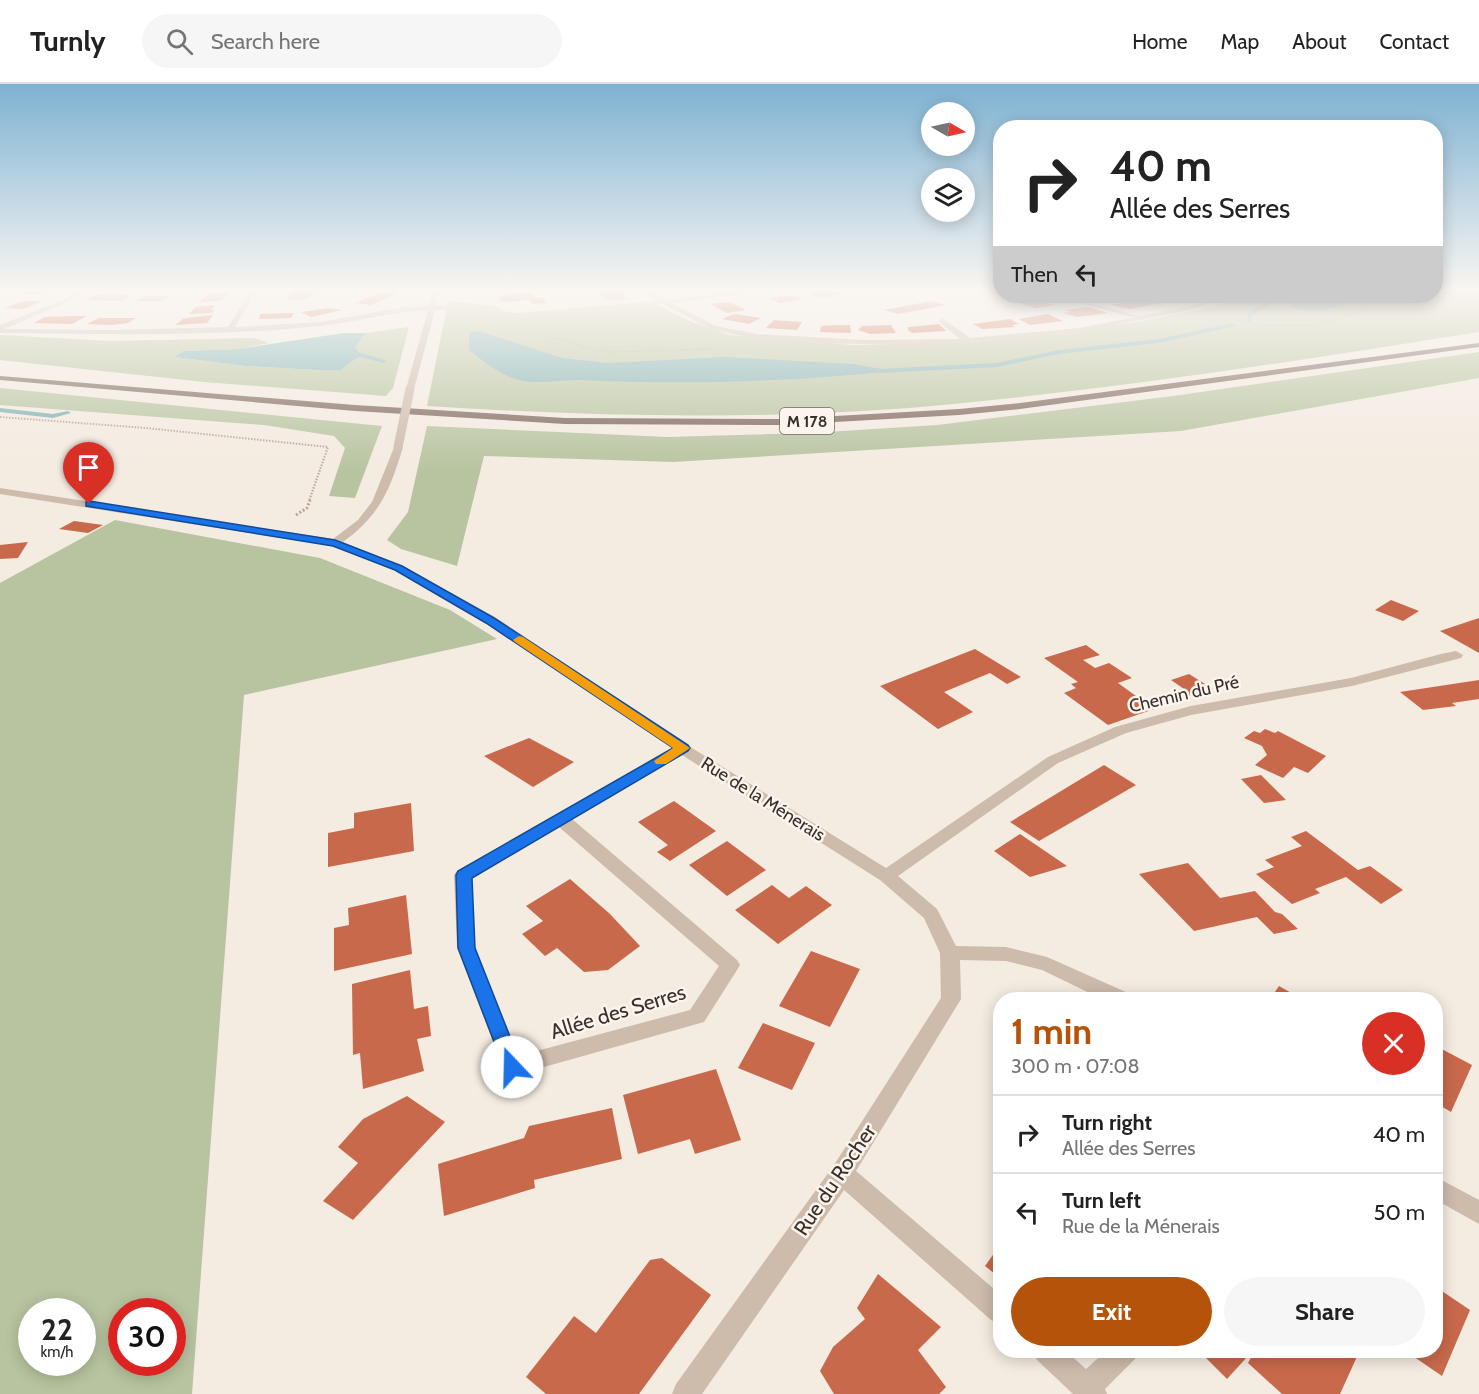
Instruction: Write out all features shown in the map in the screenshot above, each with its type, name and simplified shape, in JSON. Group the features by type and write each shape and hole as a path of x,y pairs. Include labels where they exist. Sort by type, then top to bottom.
{"main road":[{"name":"M 178","path":"1413,352 1428,349"},
{"name":"M 178","path":"0,372 197,394 366,409 543,420 675,423 782,422 958,412 1020,406 1440,349"},
{"name":"M 178","path":"0,378 197,394"}],"street":[{"path":"335,543 364,522 382,497 398,447 421,349"},
{"name":"Rue de la Ménerais","path":"0,491 335,543 398,568 490,620 683,748 886,876 931,914 950,953"},
{"name":"Chemin du Pré","path":"886,876 1053,760 1079,745 1151,718 1196,708 1337,685 1365,679 1426,659 1456,655"},
{"name":"Allée des Serres","path":"561,819 730,965 698,1016 512,1067 466,948 464,875 683,748"},
{"path":"950,953 1006,954 1047,964 1106,992"},
{"name":"Rue du Rocher","path":"686,1394 842,1173 951,999 950,953"},
{"path":"842,1173 993,1305"},
{"path":"1443,1192 1479,1213"},
{"path":"1054,1358 1090,1390 1119,1358"}],"path":[{"path":"0,417 146,428 328,447 307,508 292,517"}],"green space":[{"path":"0,349 234,349 183,351 175,357 245,366 316,370 351,349 403,349 393,388 386,396 204,382 0,360"},
{"path":"438,349 1370,349 1151,381 1019,397 822,413 624,415 427,406"},
{"path":"1479,352 1479,378 1181,431 673,462 484,456 457,566 401,549 387,540 408,512 427,426 668,437 810,433 937,425 1173,396"},
{"path":"0,388 382,426 355,498 329,496 345,448 334,436 264,425 0,405"},
{"path":"115,520 320,558 450,610 497,639 244,695 192,1394 0,1394 0,583"}],"water":[{"path":"357,349 361,355 340,370 316,370 245,366 174,357 183,351"},
{"path":"535,349 562,358 608,363 724,357 853,364 893,371 736,382 579,380 531,382 502,373 469,350"}],"building":[{"path":"74,521 103,525 88,533 59,529"},
{"path":"28,542 18,558 0,559 0,545"},
{"path":"1391,600 1419,611 1403,621 1375,610"},
{"path":"1479,618 1479,653 1440,631"},
{"path":"1086,645 1100,655 1083,660 1095,668 1109,663 1132,678 1118,683 1154,709 1108,725 1064,693 1076,688 1071,684 1078,682 1044,658"},
{"path":"975,649 1021,677 1007,684 990,673 944,692 973,712 938,729 880,686"},
{"path":"1189,674 1213,689 1194,696 1191,694 1188,698 1176,696 1174,691 1184,689 1171,680"},
{"path":"1479,680 1479,699 1452,703 1456,706 1423,710 1400,692"},
{"path":"1265,729 1275,733 1278,731 1326,756 1308,773 1294,767 1283,778 1255,765 1267,755 1262,746 1244,738 1254,731 1260,733"},
{"path":"529,738 574,762 533,787 484,756"},
{"path":"1104,765 1136,785 1039,841 1010,822"},
{"path":"1261,775 1286,800 1264,803 1241,779"},
{"path":"674,801 716,831 670,861 657,852 668,845 638,822"},
{"path":"411,803 414,851 328,867 328,833 354,828 354,813"},
{"path":"1306,831 1358,870 1370,866 1403,890 1381,904 1346,877 1315,889 1320,893 1292,904 1256,874 1274,867 1265,860 1302,846 1291,837"},
{"path":"1020,834 1067,866 1030,877 994,851"},
{"path":"727,841 766,870 727,896 689,865"},
{"path":"1188,863 1220,898 1255,891 1275,912 1282,914 1298,929 1274,934 1257,917 1194,931 1139,874"},
{"path":"570,879 610,914 640,946 608,970 584,972 557,948 545,956 522,934 543,921 526,906"},
{"path":"772,885 789,898 806,886 832,905 778,944 735,910"},
{"path":"406,895 412,954 334,971 334,928 349,925 348,908"},
{"path":"811,951 860,969 830,1027 779,1006"},
{"path":"410,970 414,1009 428,1006 431,1036 417,1039 424,1071 363,1089 360,1053 353,1055 352,984"},
{"path":"1279,986 1290,992 1275,992"},
{"path":"763,1023 815,1043 792,1090 738,1068"},
{"path":"1443,1050 1472,1065 1451,1112 1443,1107"},
{"path":"716,1069 741,1140 695,1154 690,1139 638,1154 623,1095"},
{"path":"407,1096 445,1122 353,1220 323,1201 358,1163 338,1147 363,1119"},
{"path":"612,1108 622,1159 534,1180 535,1188 444,1216 438,1164 524,1138 529,1126"},
{"path":"993,1255 993,1272 985,1266"},
{"path":"662,1258 711,1295 639,1394 546,1394 526,1377 574,1316 596,1333 650,1260"},
{"path":"878,1274 941,1327 918,1350 946,1387 939,1394 834,1394 820,1371 833,1347 865,1319 857,1308"},
{"path":"1443,1292 1470,1310 1442,1376 1416,1358 1443,1358"},
{"path":"1206,1358 1246,1358 1227,1379"},
{"path":"1251,1358 1356,1358 1340,1394 1282,1394 1248,1363"}],"waterway":[{"path":"879,371 997,365 1085,349"},
{"path":"347,355 361,355 383,361"},
{"path":"0,410 53,416 68,413"}],"slow traffic":[{"path":"519,640 683,748 661,761"}],"route":[{"path":"89,504 335,543 398,568 490,620 683,748 464,875 466,948 512,1067"}]}
